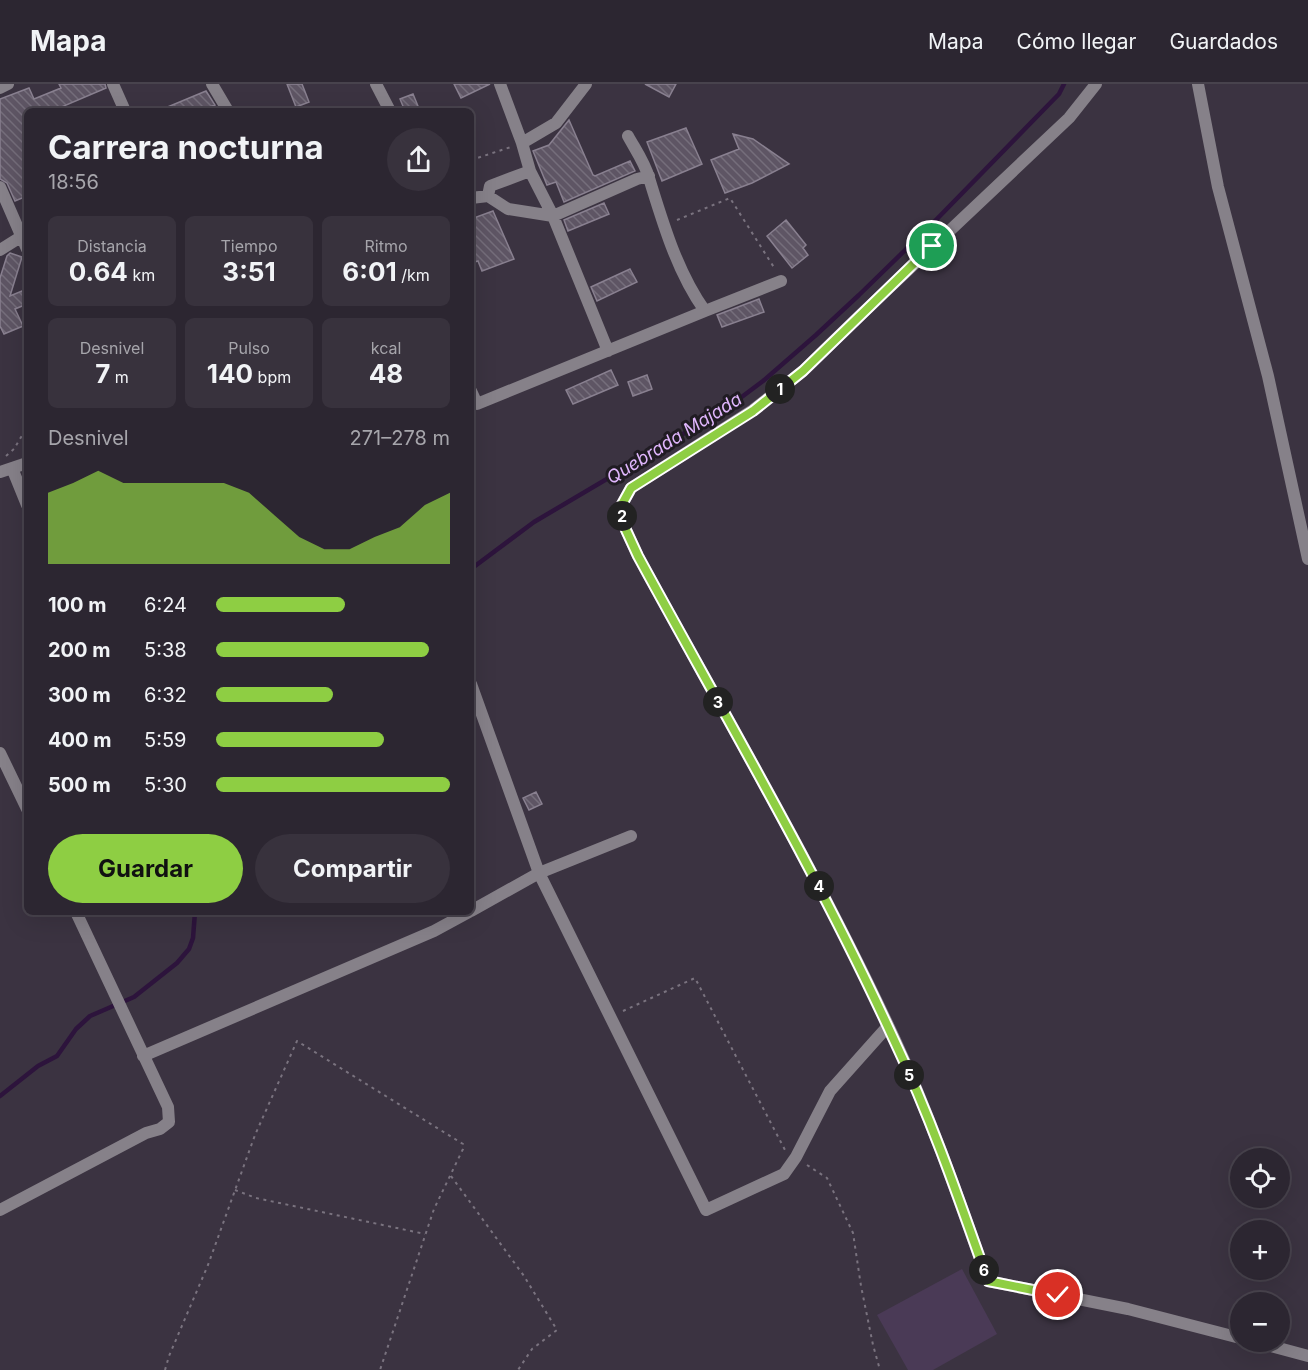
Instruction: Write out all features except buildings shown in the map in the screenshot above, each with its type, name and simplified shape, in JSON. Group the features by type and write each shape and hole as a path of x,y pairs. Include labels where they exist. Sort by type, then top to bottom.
{"street":[{"path":"0,88 8,84"},
{"path":"113,84 124,108"},
{"path":"212,84 226,108"},
{"path":"376,84 388,108"},
{"path":"500,84 530,171 553,216 608,351"},
{"path":"522,143 556,123 586,84"},
{"path":"1096,84 1069,118 803,371 753,411 631,488 620,508 626,530 638,556 828,902 888,1026 942,1151 988,1281 1128,1309 1230,1335"},
{"path":"1197,84 1218,187 1268,376 1308,559"},
{"path":"628,136 649,176 663,226 682,269 705,310"},
{"path":"488,196 490,186 530,171"},
{"path":"474,198 488,196 508,209 553,216 637,179 649,176"},
{"path":"0,187 24,234 0,250"},
{"path":"474,405 705,310 782,281"},
{"path":"24,463 6,470 24,500"},
{"path":"474,692 539,873 706,1210 784,1174 796,1157 831,1091 888,1026"},
{"path":"0,753 24,803"},
{"path":"474,909 539,873 631,836"},
{"path":"0,1210 146,1133 160,1129 169,1122 168,1107 77,915"},
{"path":"143,1056 434,931 463,915"},
{"path":"1290,1351 1308,1356"}],"path":[{"path":"474,159 522,143"},
{"path":"663,226 730,198 782,281"},
{"path":"0,462 14,448 24,432"},
{"path":"609,1017 695,978 783,1149 827,1178 854,1233 861,1286 880,1370"},
{"path":"165,1370 208,1264 255,1135 297,1041 463,1144 463,1149 439,1196 380,1370"},
{"path":"450,1174 524,1276 557,1330 532,1349 518,1370"},
{"path":"235,1190 256,1198 426,1234"}],"shaded area":[{"path":"962,1269 997,1334 933,1370 908,1370 877,1315"}],"waterway":[{"name":"Quebrada Majada","path":"474,567 534,522 727,408 763,381 816,335 934,222 1059,94 1064,84"},
{"name":"Quebrada Majada","path":"0,1096 38,1066 57,1056 76,1029 90,1016 134,997 177,963 189,949 193,938 195,915"}],"route":[{"path":"932,246 803,371 753,411 631,488 620,508 626,530 638,556 828,902 895,1041 942,1151 988,1281 1058,1295"}]}
